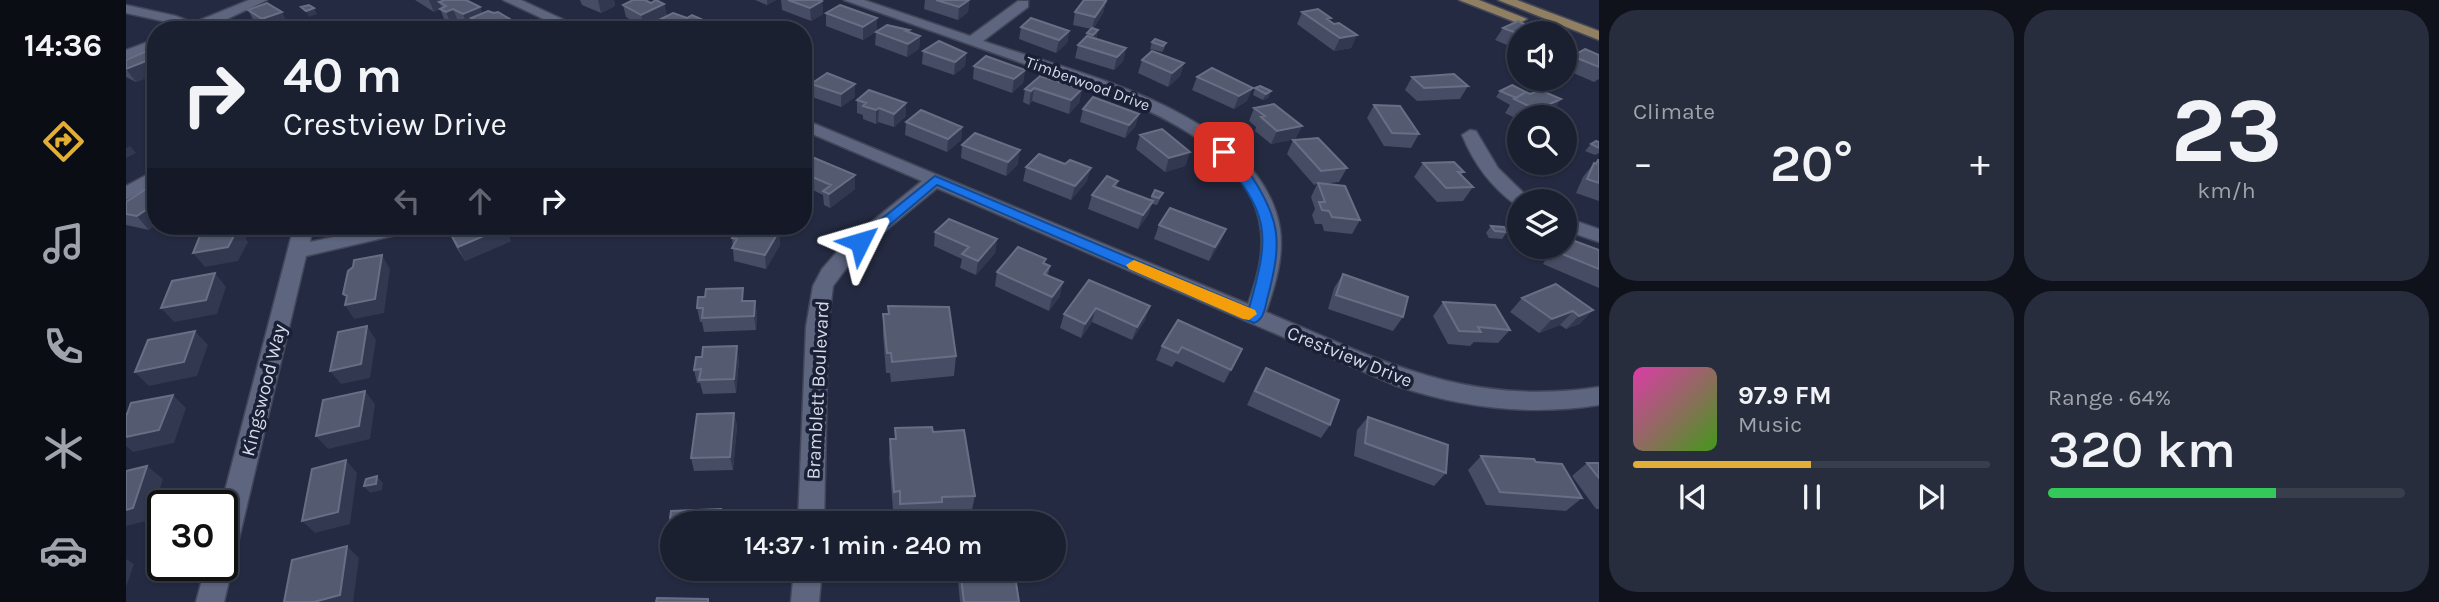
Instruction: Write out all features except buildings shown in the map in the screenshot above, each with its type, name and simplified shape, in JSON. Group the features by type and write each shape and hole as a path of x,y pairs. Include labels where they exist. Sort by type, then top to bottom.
{"main road":[{"path":"1466,0 1523,21"},
{"path":"1505,0 1599,36"},
{"path":"1577,41 1599,49"}],"street":[{"path":"211,21 260,0"},
{"path":"510,0 558,21"},
{"name":"Timberwood Drive","path":"851,0 1146,102 1188,125 1224,152 1239,167 1260,199 1271,233 1269,264 1254,317"},
{"path":"972,42 1023,4"},
{"path":"126,9 176,21"},
{"path":"126,55 147,47"},
{"name":"Crestview Drive","path":"812,128 1405,380 1448,393 1534,403 1599,396"},
{"path":"1471,135 1489,171 1507,189"},
{"name":"Bramblett Boulevard","path":"811,511 817,327 820,299 828,276 842,257 935,180"},
{"path":"126,194 147,181"},
{"path":"1577,228 1599,236"},
{"name":"Kingswood Way","path":"238,491 302,235"},
{"path":"298,251 374,235"},
{"path":"210,602 216,581"},
{"path":"805,602 806,581"}],"slow traffic":[{"path":"1134,265 1249,314"}],"route":[{"path":"860,242 935,180 1254,317 1269,264 1271,233 1267,216 1251,183 1224,152"}]}
